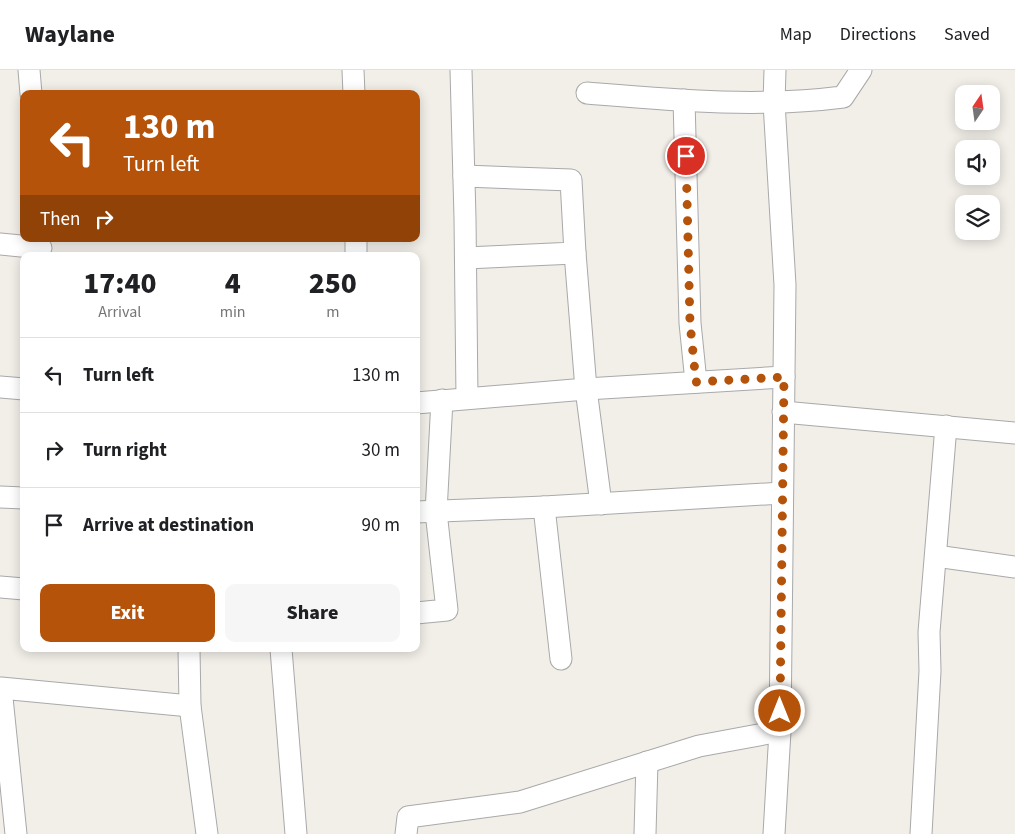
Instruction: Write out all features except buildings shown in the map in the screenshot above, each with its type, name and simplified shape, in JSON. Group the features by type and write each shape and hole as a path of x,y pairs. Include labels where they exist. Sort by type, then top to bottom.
{"street":[{"path":"29,70 31,90"},
{"path":"353,70 354,90"},
{"path":"460,70 466,258 467,398"},
{"path":"774,834 780,731 785,285 774,103 775,70"},
{"path":"588,93 684,100 795,103 843,97 861,70"},
{"path":"684,100 690,323 696,382"},
{"path":"464,176 571,180 586,389 601,504"},
{"path":"0,244 43,248"},
{"path":"466,258 575,253"},
{"path":"420,403 586,389 784,377"},
{"path":"0,387 20,388"},
{"path":"420,613 447,610 426,512 442,400"},
{"path":"783,412 1015,433"},
{"path":"921,834 930,671 929,632 946,426"},
{"path":"426,512 782,493"},
{"path":"0,497 20,498"},
{"path":"544,507 560,659"},
{"path":"936,556 1015,567"},
{"path":"0,586 20,588"},
{"path":"189,652 190,706 207,834"},
{"path":"281,652 296,834"},
{"path":"16,834 1,678 190,706"},
{"path":"406,834 408,817 520,802 699,746 780,731"},
{"path":"646,834 647,762"}],"route":[{"path":"686,156 690,323 696,382 784,377 780,711"}]}
